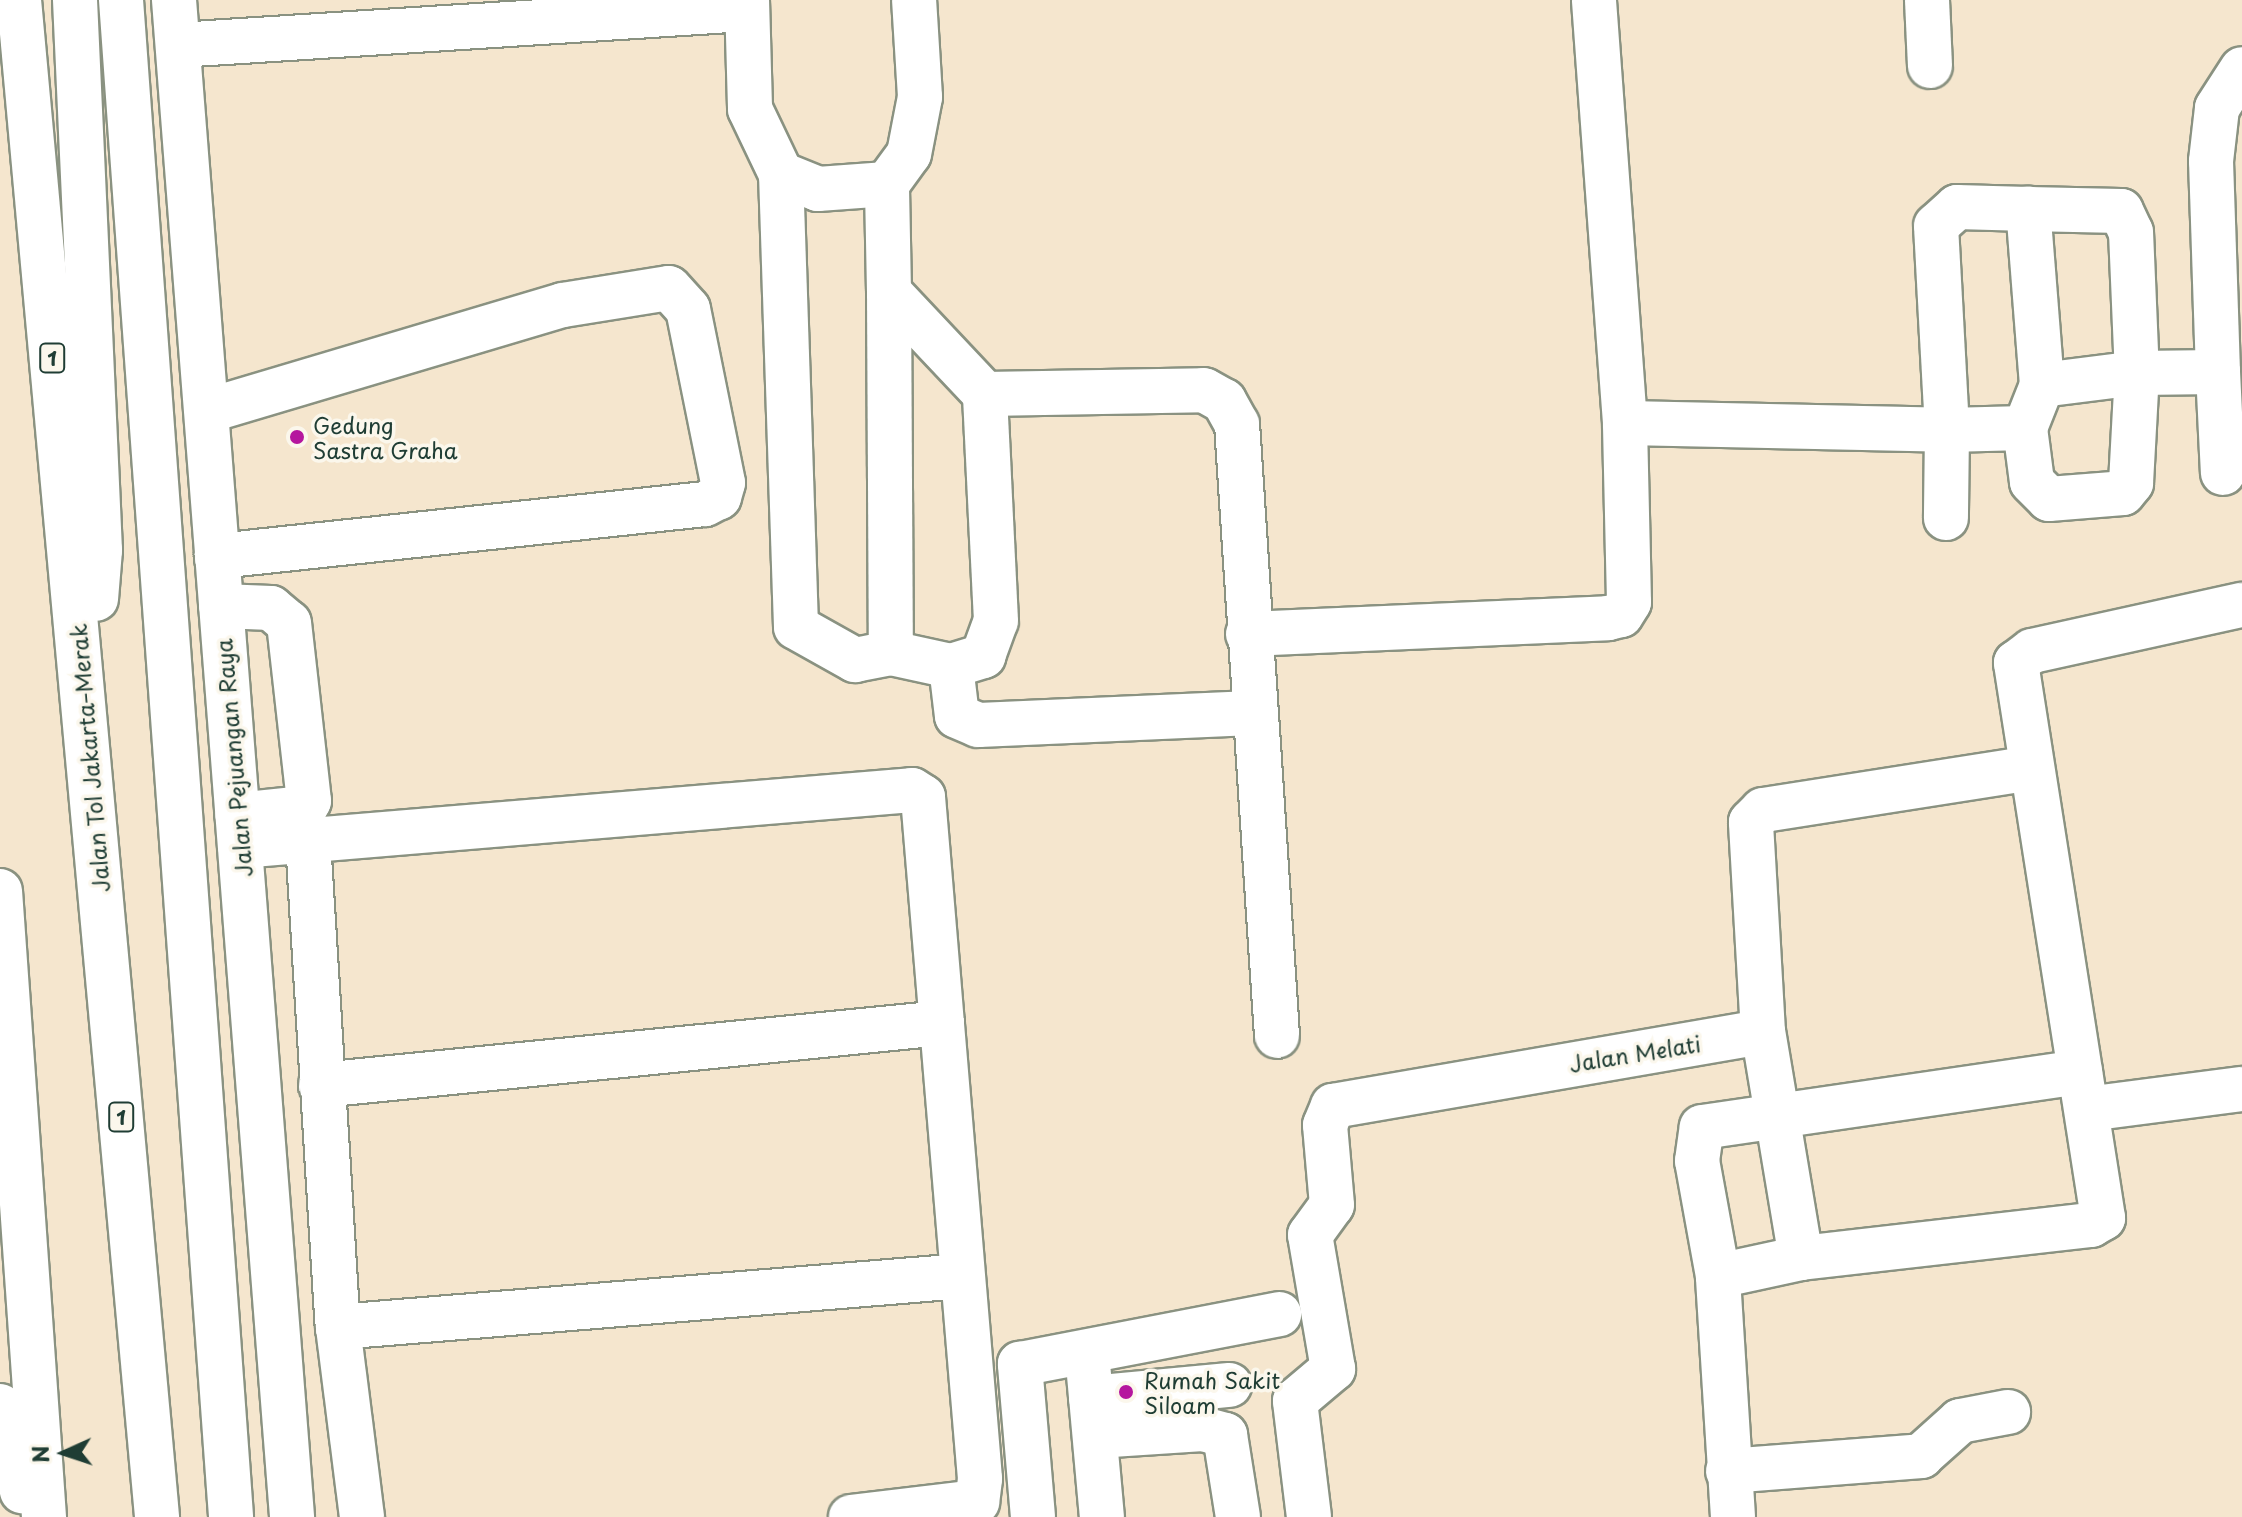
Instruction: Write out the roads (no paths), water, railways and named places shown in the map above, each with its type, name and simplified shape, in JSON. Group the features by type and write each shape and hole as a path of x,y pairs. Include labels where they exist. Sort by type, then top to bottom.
{"main road":[{"name":"Jalan Tol Jakarta–Merak","path":"19,0 157,1517"},
{"path":"75,0 100,550 85,717"},
{"path":"121,0 231,1517"},
{"name":"Jalan Pejuangan Raya","path":"174,0 292,1517"},
{"path":"891,653 887,184 909,154 918,120 914,0"},
{"path":"1248,634 1621,615 1629,602 1625,423 1594,0"},
{"path":"1927,0 1930,66"},
{"path":"178,45 746,4 750,109 781,174 796,627 855,660 891,653 951,666 983,656 996,621 985,394 889,292"},
{"path":"2223,473 2211,161 2217,108 2242,69"},
{"path":"781,174 818,189 887,184"},
{"path":"1946,518 1947,430 1936,226 1957,207 2121,211 2129,218 2137,373 2137,457 2123,493 2049,499 2032,482 2025,428 2042,385 2028,209"},
{"path":"207,411 549,308 669,288 688,309 723,483 719,497 705,504 217,556"},
{"path":"2042,385 2137,373 2218,372"},
{"path":"985,394 1204,390 1224,401 1237,424 1253,713 1277,1036"},
{"path":"1625,423 1947,430 2025,428"},
{"path":"1718,1276 1801,1258 2091,1225 2103,1218 2015,676 2021,657 2242,605"},
{"path":"221,606 282,611 289,623 309,801 305,808 239,831"},
{"path":"951,666 957,716 978,725 1253,713"},
{"path":"1801,1258 1763,1032 1749,852 1751,822 1763,810 2031,768"},
{"path":"239,831 308,841 912,790 928,809 977,1502 851,1517"},
{"path":"308,841 338,1327 362,1517"},
{"path":"0,891 44,1517"},
{"path":"321,1085 942,1023"},
{"name":"Jalan Melati","path":"1309,1517 1295,1401 1333,1369 1310,1235 1332,1205 1325,1125 1333,1106 1763,1032"},
{"path":"1733,1517 1718,1276 1697,1139 1702,1127 2084,1090 2242,1089"},
{"path":"338,1327 962,1276"},
{"path":"1033,1517 1020,1364 1279,1314"},
{"path":"1087,1353 1102,1517"},
{"path":"1093,1417 1229,1385"},
{"path":"0,1406 29,1517"},
{"path":"1728,1471 1921,1456 1960,1421 2008,1412"},
{"path":"1093,1417 1203,1429 1225,1435 1238,1517"}],"place":[{"name":"Gedung Sastra Graha","path":"297,437"},
{"name":"Rumah Sakit Siloam","path":"1126,1392"}]}
